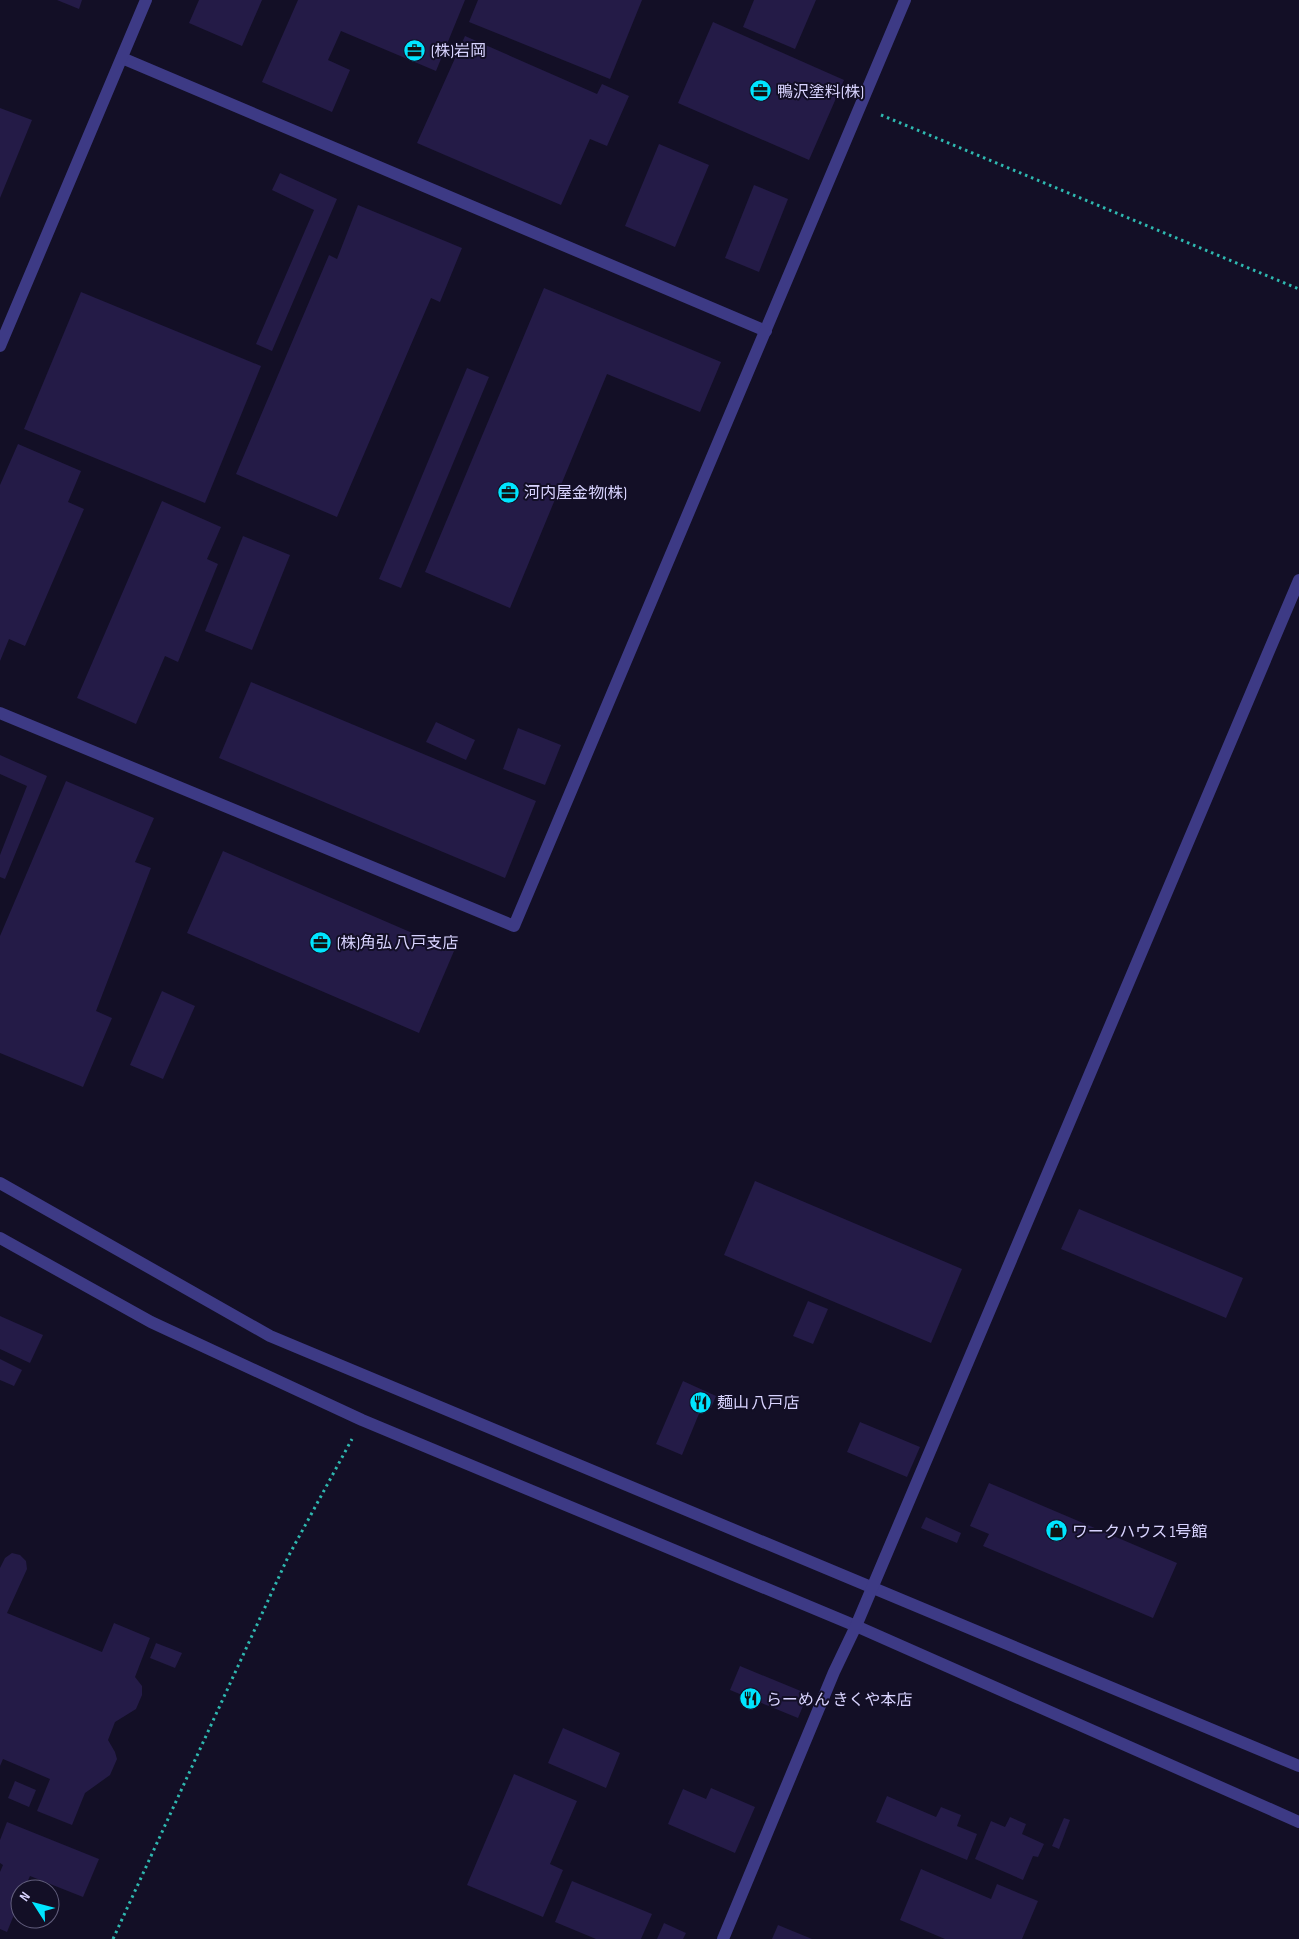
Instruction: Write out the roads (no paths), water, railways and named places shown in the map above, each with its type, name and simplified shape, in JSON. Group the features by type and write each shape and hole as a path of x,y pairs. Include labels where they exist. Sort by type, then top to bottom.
{"street":[{"path":"0,346 146,0"},
{"path":"0,713 514,926 905,0"},
{"path":"122,58 766,331"},
{"path":"723,1939 834,1672 856,1626 870,1589 1299,580"},
{"path":"0,1184 270,1336 870,1589 1299,1766"},
{"path":"0,1238 151,1322 362,1420 856,1626 1299,1822"}],"place":[{"name":"(株)岩岡","path":"415,50"},
{"name":"鴨沢塗料(株)","path":"761,91"},
{"name":"河内屋金物(株)","path":"508,492"},
{"name":"(株)角弘 八戸支店","path":"321,942"},
{"name":"麺山 八戸店","path":"701,1402"},
{"name":"ワークハウス 1号館","path":"1056,1531"},
{"name":"らーめん きくや本店","path":"750,1699"}]}
